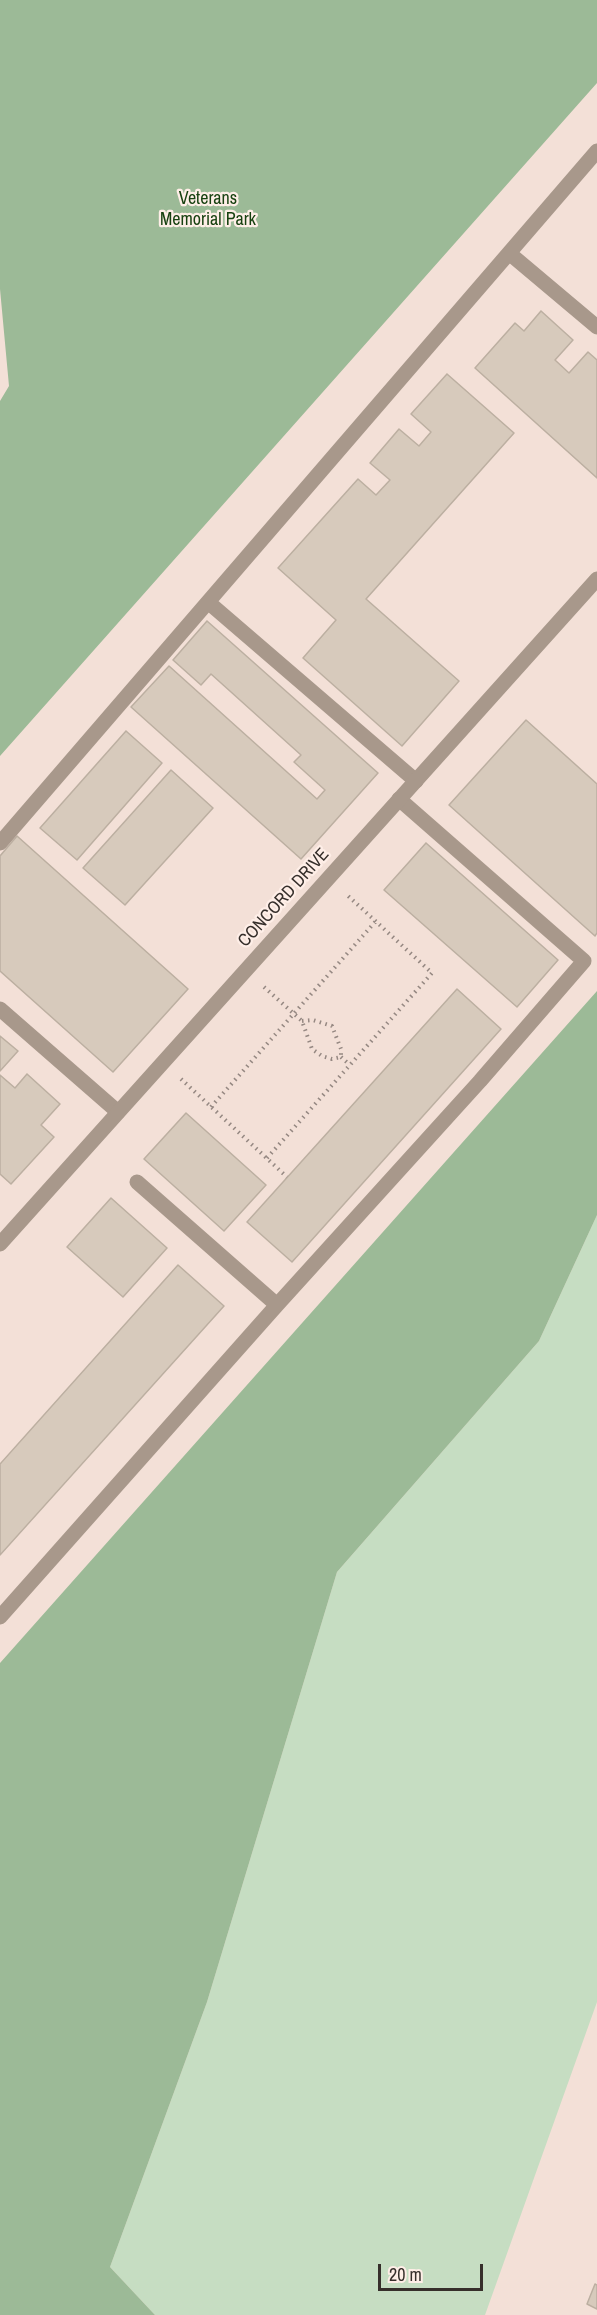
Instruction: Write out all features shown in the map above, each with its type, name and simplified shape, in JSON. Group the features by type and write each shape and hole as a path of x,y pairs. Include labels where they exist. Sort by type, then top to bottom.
{"street":[{"path":"0,843 597,151"},
{"path":"509,253 597,327"},
{"name":"CONCORD DRIVE","path":"0,1244 597,579"},
{"path":"208,602 416,781"},
{"path":"0,1617 480,1081 584,961 399,799"},
{"path":"0,1009 118,1112"},
{"path":"137,1182 277,1305"}],"path":[{"path":"267,1158 432,973 328,878"},
{"path":"211,1107 376,921"},
{"path":"245,971 303,1021 312,1049 332,1059 341,1057"},
{"path":"303,1021 313,1020 332,1026 341,1049 341,1057 350,1065"},
{"path":"163,1063 288,1177"}],"green space":[{"name":"Veterans Memorial Park","path":"0,0 597,0 597,83 0,756 0,401 9,386 0,289"},
{"path":"597,991 597,1215 539,1341 337,1572 207,2002 110,2267 155,2315 0,2315 0,1663"},
{"path":"597,1215 597,2002 485,2315 155,2315 110,2267 207,2002 337,1572 539,1341"}],"building":[{"path":"541,311 573,340 555,360 569,373 588,352 597,360 597,478 475,368 515,323 524,331"},
{"path":"447,374 514,433 366,599 459,681 402,746 303,658 336,620 278,568 358,479 376,495 390,480 370,463 399,429 419,446 431,432 411,414"},
{"path":"207,621 378,773 301,859 131,707 169,666 317,799 325,790 294,762 301,755 211,674 201,685 173,660"},
{"path":"526,720 597,784 597,933 595,936 449,805"},
{"path":"126,731 162,763 77,860 40,828"},
{"path":"171,770 213,808 125,905 83,868"},
{"path":"17,836 188,989 113,1072 0,971 0,856"},
{"path":"426,843 558,960 517,1007 384,890"},
{"path":"457,989 501,1029 292,1262 247,1222"},
{"path":"0,1036 18,1051 0,1071"},
{"path":"27,1074 60,1104 41,1125 54,1137 11,1184 0,1174 0,1075 15,1088"},
{"path":"186,1113 266,1185 224,1231 144,1159"},
{"path":"111,1198 167,1248 123,1297 67,1247"},
{"path":"178,1265 224,1306 0,1555 0,1464"},
{"path":"595,2284 597,2285 597,2309 587,2304"}]}
